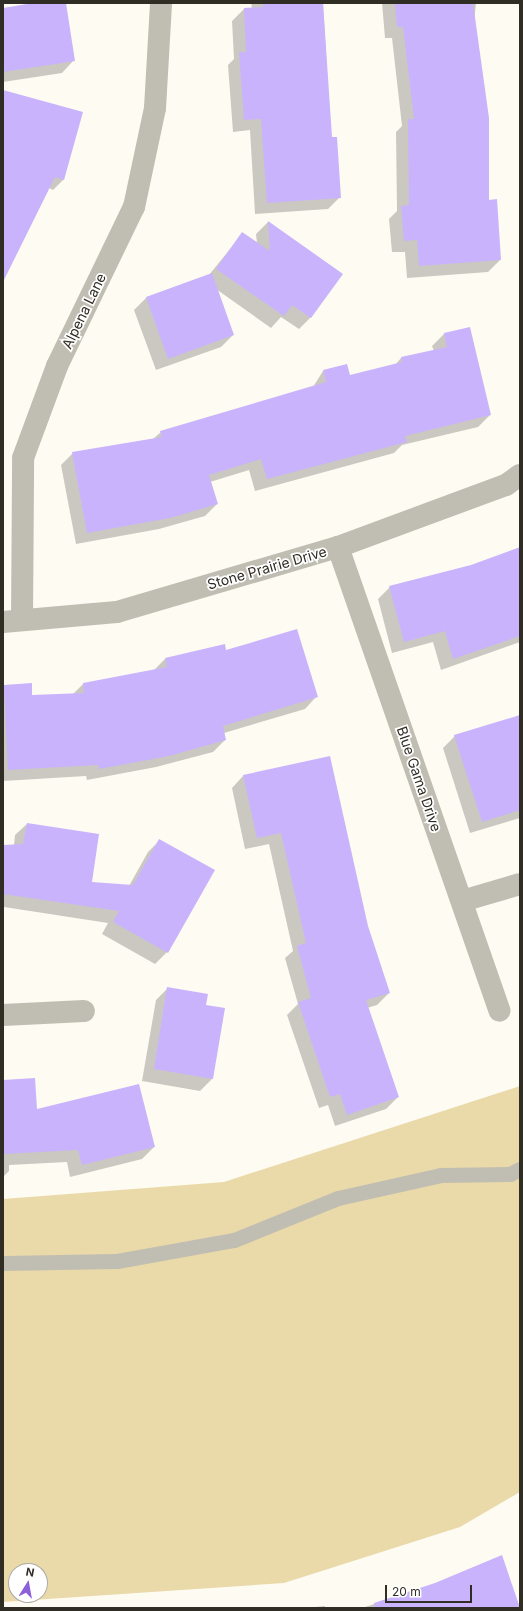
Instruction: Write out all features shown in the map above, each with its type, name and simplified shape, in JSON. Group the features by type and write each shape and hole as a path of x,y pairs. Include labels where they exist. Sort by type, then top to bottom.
{"street":[{"name":"Alpena Lane","path":"12,621 23,458 57,366 134,207 155,108 161,3"},
{"name":"Stone Prairie Drive","path":"12,621 118,612 338,547 506,486 520,475"},
{"name":"Blue Gama Drive","path":"338,547 500,1011"},
{"path":"462,901 520,884"},
{"path":"3,1015 84,1011"}],"lane":[{"path":"3,1263 117,1260 234,1240 338,1198 441,1175 510,1174 520,1169"}],"shaded area":[{"path":"520,1086 520,1492 460,1527 284,1583 48,1599 48,1563 8,1563 8,1602 3,1602 3,1199 224,1182"}],"building":[{"path":"33,3 66,3 75,61 3,72 3,8"},
{"path":"263,3 323,3 332,137 337,137 341,198 267,203 261,119 244,120 239,52 246,52 244,8 263,7"},
{"path":"395,3 473,3 489,118 489,200 497,199 501,260 419,266 417,240 404,241 401,206 409,205 408,119 414,119 403,27 397,27"},
{"path":"3,90 83,112 64,180 55,177 3,282"},
{"path":"268,221 343,274 311,318 292,305 284,316 216,269 242,232 270,251"},
{"path":"212,273 234,335 168,359 146,297"},
{"path":"470,327 491,415 405,436 407,442 267,479 261,459 209,475 218,504 170,518 87,533 72,452 162,437 160,431 326,382 323,370 347,364 350,375 402,362 401,357 447,347 444,333"},
{"path":"520,547 520,636 453,659 445,631 404,642 389,586 471,565"},
{"path":"297,629 318,697 223,726 226,740 169,756 99,769 98,765 8,770 4,685 32,683 32,695 84,693 83,683 167,667 165,658 225,644 226,650"},
{"path":"520,715 520,810 482,822 454,735"},
{"path":"330,756 368,926 390,993 366,1000 399,1097 347,1115 340,1094 330,1097 298,1002 311,998 297,946 306,943 281,833 257,838 243,775"},
{"path":"27,823 99,834 92,882 133,885 159,839 215,870 168,953 113,922 119,911 3,894 3,845 23,844"},
{"path":"167,987 208,994 206,1005 225,1008 213,1079 154,1069"},
{"path":"35,1078 37,1109 139,1084 155,1147 82,1165 78,1150 3,1154 3,1080"},
{"path":"502,1555 520,1608 375,1608 374,1603 435,1583"}]}
